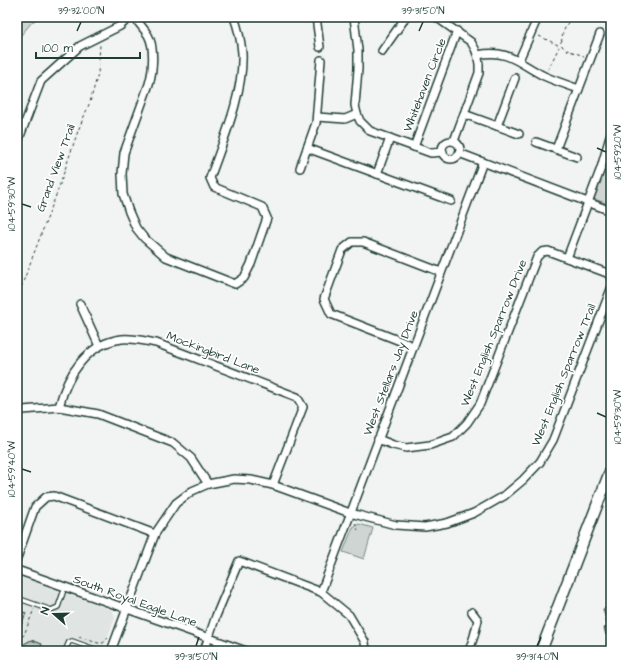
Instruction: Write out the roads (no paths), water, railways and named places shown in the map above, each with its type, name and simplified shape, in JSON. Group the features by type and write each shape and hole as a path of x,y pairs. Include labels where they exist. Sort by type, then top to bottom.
{"main road":[{"path":"541,651 611,469"}],"street":[{"path":"17,144 19,134 41,81 80,46 120,26 130,17"},
{"path":"134,17 149,36 153,60 152,75 124,153 122,174 123,194 129,212 136,228 140,233 166,257 235,284 244,278 251,264 267,218 262,207 214,186 210,178 224,140 239,90 242,54 234,17"},
{"path":"316,17 320,47"},
{"path":"317,117 345,119 356,114 355,105 358,50 354,17"},
{"path":"382,51 406,17"},
{"name":"Whitehaven Circle","path":"436,17 471,42 478,55"},
{"path":"519,60 538,17"},
{"name":"Whitehaven Circle","path":"414,147 457,31"},
{"path":"556,149 600,34"},
{"path":"454,141 479,73 478,55 488,53 499,54 519,60 545,76 579,89"},
{"path":"300,168 317,117 321,60"},
{"path":"497,126 515,78"},
{"name":"Whitehaven Circle","path":"356,114 360,121 370,131 431,153 443,152"},
{"path":"464,114 519,134"},
{"path":"611,133 601,168 568,258 607,273 611,277"},
{"name":"Whitehaven Circle","path":"377,174 390,138"},
{"path":"454,141 459,145 459,154 457,157 452,159 448,158 443,152 444,144 454,141"},
{"path":"536,142 577,157"},
{"path":"307,148 451,201"},
{"path":"459,154 611,211"},
{"name":"West Stellars Jay Drive","path":"321,592 483,162"},
{"path":"414,346 331,314 324,300 342,250 352,242 363,242 441,272"},
{"name":"West English Sparrow Drive","path":"378,439 406,448 430,445 453,437 467,424 480,404 537,257 542,252 548,251 568,258"},
{"name":"West English Sparrow Trail","path":"111,651 155,534 176,503 192,491 208,484 234,478 251,480 273,485 350,513 396,525 425,527 447,523 474,513 504,496 523,480 540,462 553,440 611,289"},
{"path":"80,304 99,346"},
{"name":"Mockingbird Lane","path":"60,407 63,395 73,372 82,360 99,346 122,339 142,340 156,343 297,397 302,407 273,485"},
{"path":"17,412 23,410 60,407 98,414 173,443 191,458 208,484"},
{"path":"17,558 35,507 46,497 54,496 155,534"},
{"path":"204,651 216,616 239,561 321,592 349,615 365,642 366,651"},
{"name":"South Royal Eagle Lane","path":"17,570 246,651"},
{"path":"469,651 478,620 472,612"}],"lane":[{"path":"17,598 51,610 58,607 65,588"},
{"path":"65,651 69,642 72,641 100,651"},
{"path":"83,651 85,646"}]}
